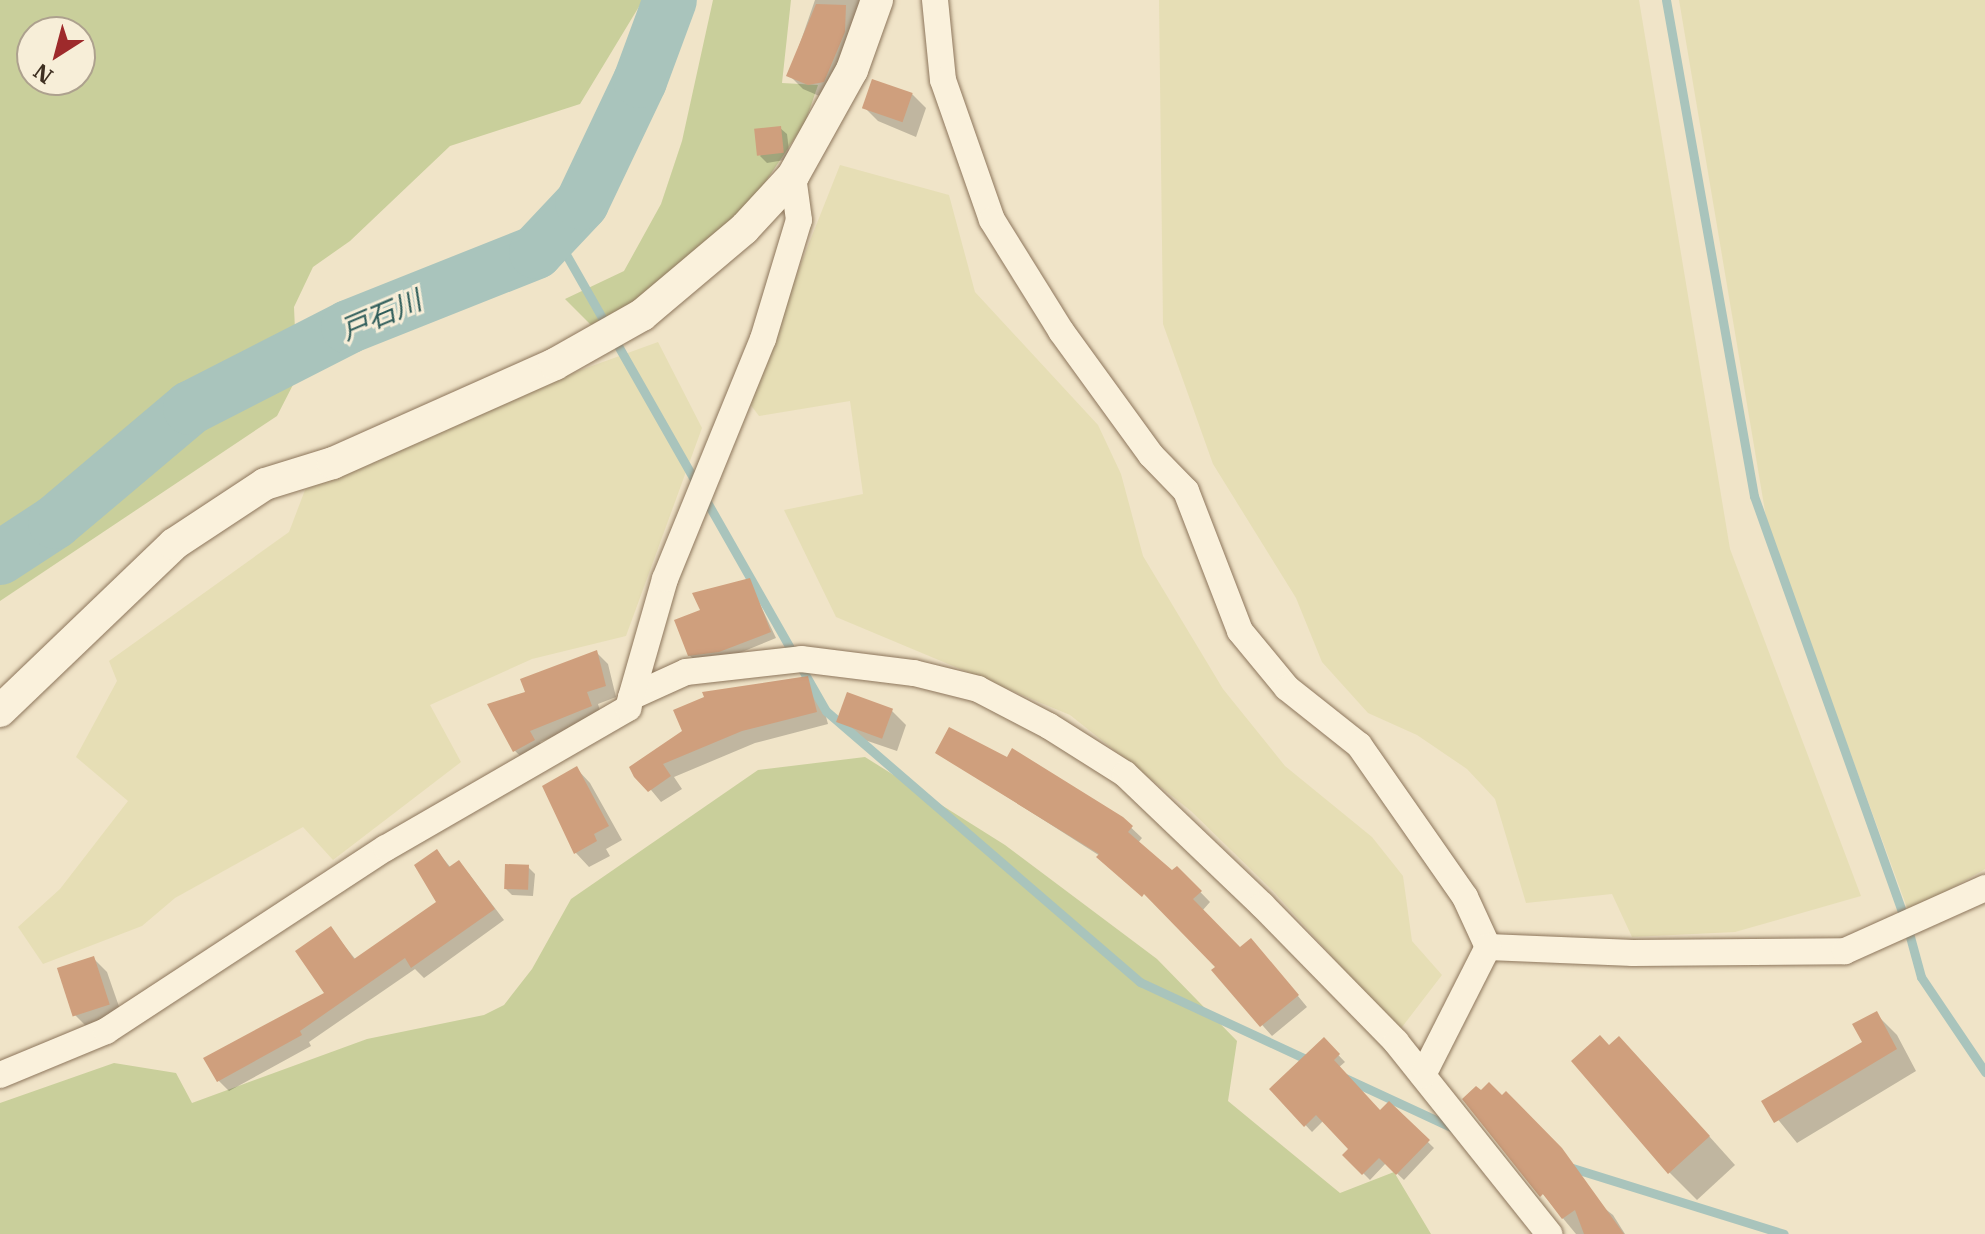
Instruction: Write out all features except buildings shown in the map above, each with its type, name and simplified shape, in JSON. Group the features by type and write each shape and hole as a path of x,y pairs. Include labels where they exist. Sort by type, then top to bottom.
{"street":[{"path":"0,711 174,544 265,484 333,463 555,364 642,315 744,229 793,176 852,70 877,0"},
{"path":"935,0 943,80 992,220 1061,331 1151,455 1186,491 1240,631 1287,688 1359,745 1465,897 1488,947"},
{"path":"0,1075 106,1031 386,848 628,708 665,579 763,339 799,220 793,176"},
{"path":"631,697 686,672 801,659 914,673 978,689 1125,774 1262,905 1423,1075 1549,1234"},
{"path":"1488,947 1633,953 1845,951 1985,888"},
{"path":"1423,1075 1488,947"}],"shaded area":[{"path":"1159,0 1639,0 1730,549 1861,896 1735,932 1632,937 1612,894 1526,903 1495,799 1467,769 1417,735 1368,713 1322,662 1296,598 1213,464 1163,324"},
{"path":"1679,0 1985,0 1985,869 1909,913 1768,529"},
{"path":"840,165 949,195 975,292 1098,425 1121,474 1143,556 1223,689 1285,766 1372,837 1403,876 1412,941 1442,975 1399,1031 1274,892 1191,811 1070,715 836,617 784,510 863,494 850,401 759,416 747,400"},
{"path":"658,342 702,428 626,636 532,659 430,705 461,762 333,860 303,827 175,898 142,926 43,964 18,927 60,889 128,801 76,757 117,681 109,661 289,532 305,490 474,409"}],"green space":[{"path":"0,0 643,0 580,104 450,146 350,241 313,267 294,307 297,377 277,416 0,601"},
{"path":"713,0 791,0 782,83 818,85 805,123 754,199 656,290 591,325 565,299 624,271 661,204 682,141"},
{"path":"865,757 1005,845 1157,959 1237,1041 1228,1101 1340,1193 1394,1172 1431,1234 0,1234 0,1103 114,1063 176,1073 192,1103 367,1039 484,1015 504,1005 532,969 571,899 758,770"}],"waterway":[{"name":"戸石川","path":"0,558 55,522 190,408 348,327 536,252 582,203 640,81 670,0"},
{"path":"1666,0 1754,496 1906,922 1921,977 1985,1072"},
{"path":"555,235 826,711 1140,982 1312,1062"},
{"path":"1343,1077 1453,1128"},
{"path":"1566,1166 1784,1234"}]}
